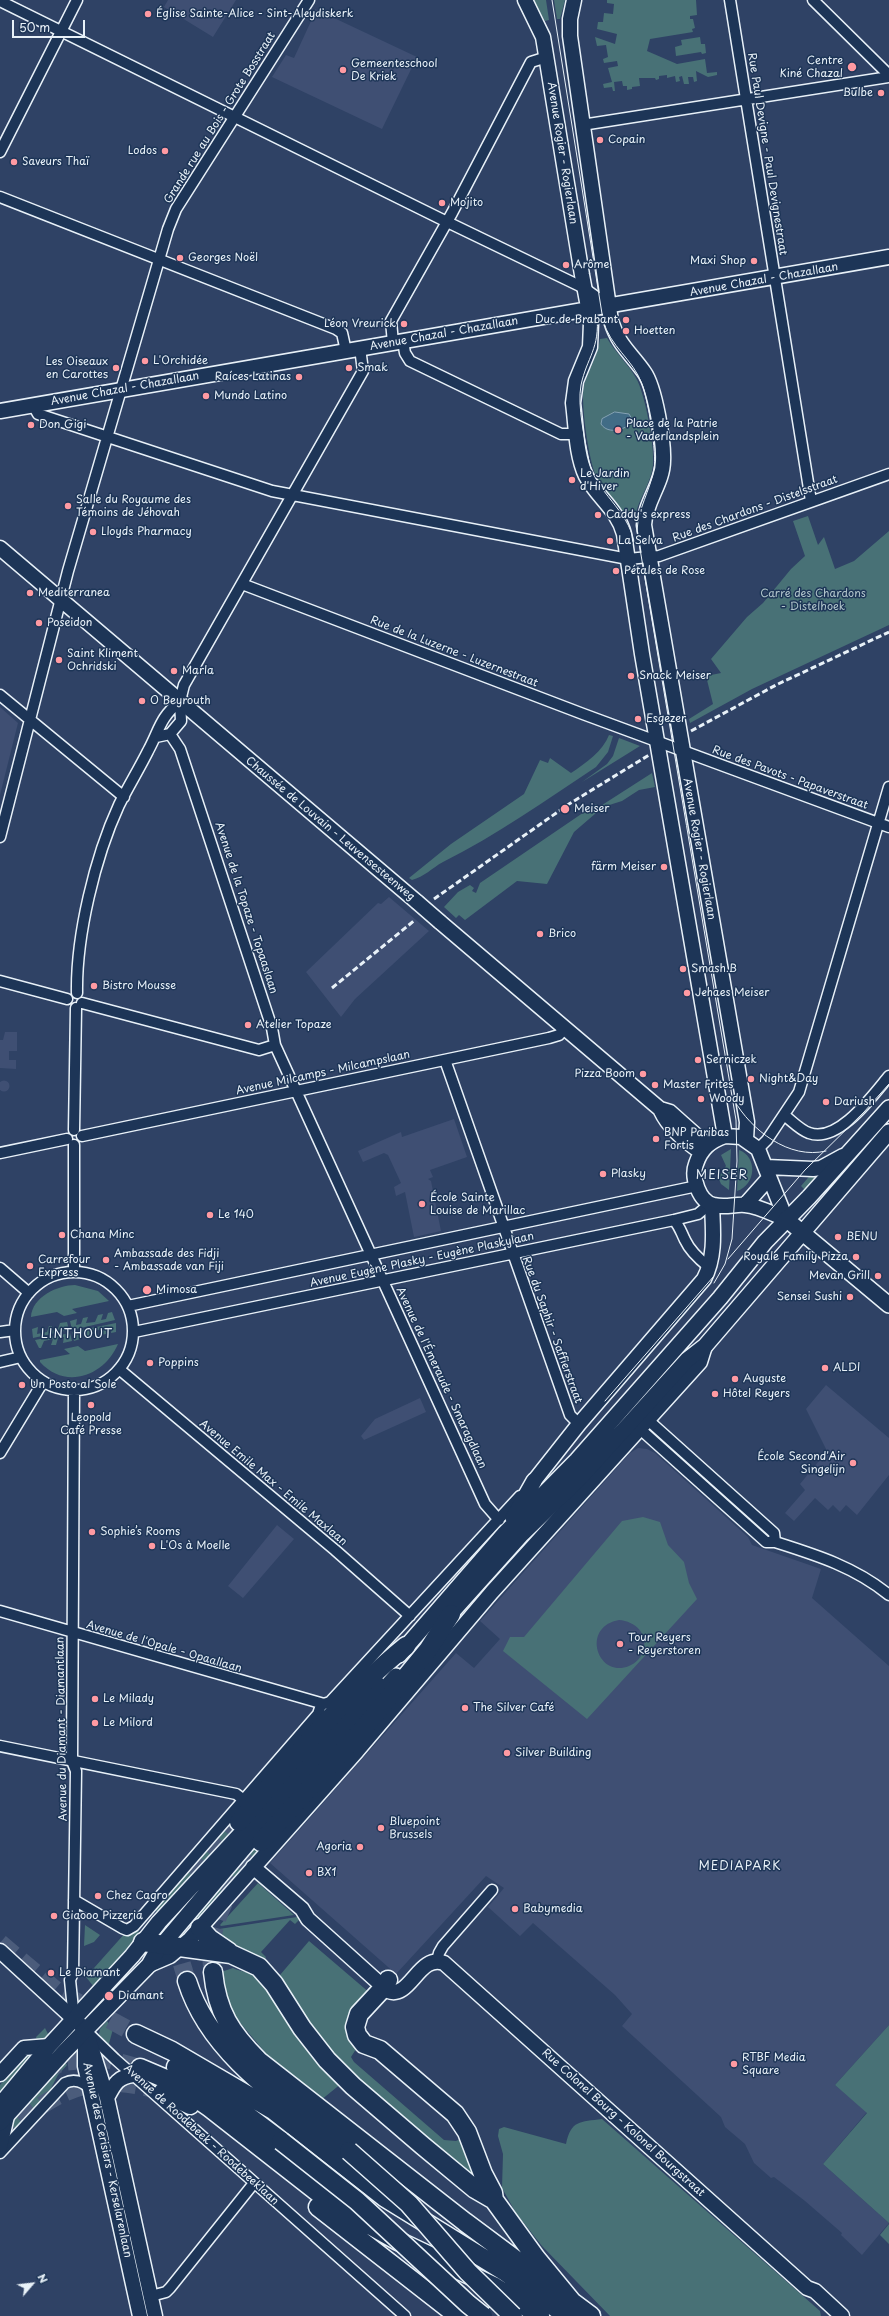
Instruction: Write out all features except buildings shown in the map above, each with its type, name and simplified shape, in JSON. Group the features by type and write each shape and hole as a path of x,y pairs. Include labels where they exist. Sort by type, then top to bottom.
{"highway":[{"path":"261,1842 367,1724 428,1650 451,1614"},
{"path":"239,1822 303,1746 381,1666 406,1646"},
{"path":"200,1928 210,1939 231,1954 259,1967 274,1984 314,2045 353,2086 475,2189 494,2200 536,2258 570,2309"},
{"path":"143,1942 231,1954"},
{"path":"212,1972 217,1999 223,2017 233,2033 259,2061 465,2222 570,2309"},
{"path":"187,1981 203,2020 237,2060 253,2076 349,2151 409,2204 468,2272 513,2316"},
{"path":"392,1985 359,2014 355,2027 357,2035 364,2044 380,2050 455,2114 467,2132 483,2174 493,2193 494,2200"},
{"path":"483,2316 468,2304 357,2201 190,2074 135,2039 172,2051 273,2110 384,2197 504,2271 570,2309 591,2316"},
{"path":"136,2072 173,2082 210,2108 334,2205 398,2241 496,2287 540,2316"},
{"path":"163,2092 182,2100 202,2113 458,2316"}],"main road":[{"path":"502,1526 577,1460 720,1298 741,1269 786,1219 809,1197 843,1156 889,1108"},
{"path":"2,2115 149,1965 162,1945 255,1835 451,1614 535,1520 582,1476 687,1360 705,1346 803,1234 822,1209 889,1132"},
{"path":"786,1219 889,1305"},
{"path":"2,2115 49,2046 143,1942 159,1922 245,1830 406,1646 502,1526 534,1480"}],"street":[{"path":"0,152 77,0"},
{"name":"Grande rue au Bois - Grote Bosstraat","path":"0,837 61,599 168,228 176,209 309,0"},
{"name":"Avenue Rogier - Rogierlaan","path":"525,0 543,37 584,288 589,309"},
{"path":"574,0 570,19 570,36 609,306 618,340 644,373 652,388 663,462 644,517 651,558"},
{"name":"Rue Paul Devigne - Paul Devignestraat","path":"730,0 810,501"},
{"path":"813,0 889,76"},
{"path":"0,1 584,288 609,306"},
{"path":"546,57 531,62 447,221 391,321 398,342 410,361 561,434 577,434"},
{"path":"582,125 889,76"},
{"path":"0,197 336,328 342,333 346,351"},
{"name":"Avenue Chazal - Chazallaan","path":"0,411 122,388 346,351 889,257"},
{"path":"589,309 592,334 573,392 577,434 585,475 622,525 628,559"},
{"path":"156,737 170,734 181,721 180,702 184,686 363,371 360,348"},
{"name":"Rue des Chardons - Distelsstraat","path":"33,405 38,414 292,495 628,559 651,558 889,474"},
{"name":"Chaussée de Louvain - Leuvensesteenweg","path":"0,548 660,1110 664,1118 682,1137 704,1148"},
{"name":"Avenue Rogier - Rogierlaan","path":"651,558 682,751 747,1122 746,1139"},
{"name":"Avenue Rogier - Rogierlaan","path":"628,559 725,1136"},
{"name":"Rue de la Luzerne - Luzernestraat","path":"242,584 682,751"},
{"path":"0,695 124,797"},
{"path":"0,1153 81,1141 78,1133 78,1001 84,918 100,856 124,797 156,737 161,720 180,702"},
{"name":"Avenue de la Topaze - Topaaslaan","path":"170,734 180,749 199,804 272,1028 275,1045 296,1090"},
{"name":"Rue des Pavots - Papaverstraat","path":"682,751 889,827"},
{"path":"758,1148 767,1140 799,1092 889,787"},
{"path":"0,981 68,999 70,994 78,1001 259,1050 275,1045"},
{"name":"Avenue Milcamps - Milcampslaan","path":"78,1133 549,1038 559,1035 565,1028"},
{"name":"Rue du Saphir - Saffierstraat","path":"444,1060 570,1415 579,1424"},
{"path":"784,1115 808,1133 826,1133 850,1119 889,1076"},
{"name":"Avenue de l'Émeraude - Smaragdlaan","path":"296,1090 485,1504 502,1526"},
{"path":"534,1480 579,1424 704,1279 705,1264 713,1247 712,1204 697,1186 694,1174 704,1148 725,1136 737,1136 746,1139 758,1148 786,1219"},
{"path":"71,1142 74,1272"},
{"path":"767,1173 821,1168 843,1156"},
{"path":"745,1205 767,1173"},
{"name":"Avenue Eugène Plasky - Eugène Plaskylaan","path":"128,1306 697,1186"},
{"path":"712,1204 730,1207 745,1205 786,1219"},
{"name":"Avenue Eugène Plasky - Eugène Plaskylaan","path":"134,1332 512,1252 688,1217 698,1214 712,1204"},
{"path":"681,1228 688,1217"},
{"path":"674,1220 681,1228 685,1240 705,1264"},
{"path":"0,1268 29,1293"},
{"path":"74,1272 93,1275 110,1284 117,1290 128,1306 134,1332 129,1351 119,1369 100,1384 74,1390 57,1388 43,1382 30,1371 21,1357 16,1344 15,1330 21,1307 29,1293 40,1283 58,1274 74,1272"},
{"path":"0,1332 15,1330"},
{"path":"149,1965 170,1956 183,1947 362,1745 492,1592 700,1362 705,1346"},
{"path":"0,1362 21,1357"},
{"name":"Avenue Emile Max - Emile Maxlaan","path":"119,1369 335,1550 410,1616"},
{"path":"0,1453 43,1382"},
{"name":"Avenue du Diamant - Diamantlaan","path":"74,1390 72,1761 76,1771 73,1973 70,1980 74,2019"},
{"path":"644,1425 766,1542 775,1542 842,1564 855,1571 889,1595"},
{"path":"74,1900 122,1928 127,1930 134,1926 323,1707 410,1616 502,1526"},
{"name":"Avenue de l'Opale - Opaallaan","path":"0,1611 323,1707"},
{"path":"0,1746 236,1794 244,1800"},
{"path":"253,1867 302,1909 308,1919 392,1985 426,1965 437,1961 443,1946 492,1890"},
{"name":"Avenue de Roodebeek - Roodebeeklaan","path":"0,1951 86,2030 136,2072 254,2183 405,2316"},
{"name":"Rue Colonel Bourg - Kolonel Bourgstraat","path":"437,1961 444,1963 807,2288 815,2291 842,2316"},
{"name":"Avenue des Cerisiers - Kerselarenlaan","path":"86,2030 85,2066 140,2316"},
{"name":"Avenue des Cerisiers - Kerselarenlaan","path":"86,2030 107,2098 155,2316"},
{"path":"0,2074 24,2048 49,2046"},
{"path":"107,2098 118,2080 136,2072"},
{"path":"0,2153 65,2083 75,2080 85,2084 91,2089"},
{"path":"0,2146 2,2115"},
{"path":"151,2296 166,2292 170,2288 254,2183"},
{"name":"Avenue des Cerisiers - Kerselarenlaan","path":"129,2267 143,2264"},
{"name":"Rue Colonel Bourg - Kolonel Bourgstraat","path":"807,2288 810,2296 830,2316"}],"shaded area":[{"path":"168,0 236,0 213,37 164,7"},
{"name":"Gemeenteschool De Kriek","path":"315,9 417,57 382,129 272,77 286,55 294,58"},
{"path":"615,412 629,414 633,421 622,429 612,430 604,427 601,424 602,419"},
{"path":"0,707 18,723 0,795"},
{"path":"389,897 429,931 355,999 341,1017 306,972 378,903 381,904"},
{"path":"5,1032 17,1032 17,1051 9,1051 9,1060 16,1060 16,1069 0,1068 0,1040 3,1040"},
{"path":"2,1081 6,1081 8,1082 8,1090 2,1091 -1,1088 -1,1084"},
{"path":"454,1119 467,1157 430,1170 433,1177 428,1179 431,1181 441,1231 414,1237 405,1192 396,1196 394,1187 401,1183 388,1155 384,1153 363,1162 358,1151 401,1132 402,1137"},
{"name":"École Second'Air Singelijn","path":"826,1385 889,1438 889,1475 857,1515 846,1505 840,1512 833,1505 828,1510 815,1498 794,1521 785,1513 805,1490 800,1484 827,1451 806,1409"},
{"path":"420,1398 426,1412 364,1440 361,1436 375,1419"},
{"path":"638,1448 647,1449 655,1453 748,1537 752,1545 821,1569 812,1598 889,1666 889,2025 835,2085 867,2112 823,2164 889,2223 862,2255 841,2235 842,2233 805,2201 774,2177 771,2178 754,2163 745,2144 725,2127 721,2117 622,2026 632,2014 615,1995 533,1923 520,1936 488,1907 504,1888 486,1876 396,1974 270,1863 456,1653 474,1668 500,1639 480,1621 630,1453"},
{"path":"277,1525 294,1539 243,1598 228,1586"}],"green space":[{"path":"533,0 546,0 549,20 545,21"},
{"path":"554,0 565,0 560,19 557,19"},
{"path":"607,0 696,0 697,15 690,16 690,19 693,19 695,28 692,29 693,32 650,39 647,51 677,64 705,59 707,73 717,72 717,75 708,77 696,71 697,81 694,82 693,77 688,77 689,84 684,84 682,76 679,77 680,81 676,82 675,76 667,78 667,75 659,76 659,79 656,80 655,78 639,78 640,86 632,87 632,89 627,90 627,86 623,86 622,81 614,82 615,91 613,91 612,87 604,88 603,84 612,82 608,68 618,66 617,61 604,63 603,59 608,57 606,45 597,46 595,37 615,44 617,34 597,29 598,22 603,22 604,13 613,14 614,4 607,3"},
{"path":"700,37 701,44 705,44 706,53 702,54 701,52 676,56 675,47 682,45 681,40"},
{"name":"Place de la Patrie - Vaderlandsplein","path":"607,338 636,378 643,395 651,434 653,457 652,472 635,517 627,518 599,482 593,468 586,431 583,404 584,385 600,339"},
{"name":"Carré des Chardons - Distelhoek","path":"808,516 818,545 824,537 835,569 854,561 889,531 889,625 752,689 690,723 689,719 713,704 706,676 721,673 711,659 747,617 763,603 791,569 805,556 793,521"},
{"path":"609,735 613,736 608,752 596,767 521,817 463,852 443,862 420,877 412,880 409,878 451,844 524,794 540,760 548,763 550,758 571,773 588,761 603,746"},
{"path":"619,738 640,746 582,782 607,764 613,756"},
{"path":"652,773 655,787 639,790 622,801 603,807 574,832 547,884 517,881 465,920 459,915 456,918 444,907 458,892 470,885 474,888 472,891 476,893 480,883 596,804 599,807"},
{"path":"731,1149 729,1190 721,1184 718,1177 726,1166 721,1155"},
{"path":"739,1150 749,1159 752,1164 752,1171 748,1183 737,1191"},
{"path":"813,1172 822,1172 805,1190 801,1186"},
{"path":"75,1285 98,1291 109,1301 72,1309 77,1313 64,1316 57,1312 31,1317 32,1310 41,1298 61,1287"},
{"path":"112,1312 115,1320 72,1330 70,1321 77,1319 76,1325 81,1324 83,1318 88,1317 86,1323 95,1322 98,1315 103,1314 101,1320 106,1319 108,1313"},
{"path":"67,1322 69,1330 33,1338 32,1329 38,1327 37,1334 47,1332 49,1326 52,1326 51,1331 58,1329 60,1323"},
{"path":"116,1323 116,1332 111,1333 112,1327 107,1328 106,1334 101,1335 102,1329 93,1331 90,1337 86,1338 87,1332 81,1334 80,1339 74,1341 72,1332"},
{"path":"70,1333 72,1341 63,1343 64,1337 58,1338 56,1345 51,1345 53,1339 44,1341 41,1348 39,1348 35,1340"},
{"path":"118,1344 112,1355 104,1364 84,1376 61,1376 50,1371 40,1362 40,1360 70,1354 64,1349 78,1346 85,1351"},
{"path":"643,1517 660,1522 668,1545 684,1562 689,1583 697,1599 587,1719 503,1651 510,1637 524,1637 622,1521","holes":["619,1620 635,1626 639,1630 644,1639 644,1645 642,1654 636,1662 629,1666 618,1668 609,1665 602,1659 598,1650 597,1641 600,1632 607,1625"]},
{"path":"236,1819 242,1825 160,1913 152,1909 224,1827 227,1829"},
{"path":"258,1839 267,1847 194,1930 186,1925"},
{"path":"258,1883 294,1915 221,1926 220,1925"},
{"path":"297,1917 299,1920 295,1924 290,1920 261,1952 266,1957 265,1959 213,1936 219,1929"},
{"path":"85,1925 100,1935 94,1942 84,1946"},
{"path":"139,1927 138,1937 94,1987 86,1977 126,1932"},
{"path":"309,1941 371,1994 350,2014 347,2034 358,2046 351,2057 354,2062 444,2140 456,2141 466,2136 485,2186 347,2079 321,2100 269,2057 231,2012 218,1973 233,1968 246,1972 268,1972 280,1975"},
{"path":"107,2021 113,2029 108,2047 99,2034 100,2029"},
{"path":"889,2025 889,2223 823,2164 867,2113 835,2085"},
{"path":"45,2028 50,2038 37,2041 36,2037"},
{"path":"29,2054 33,2055 0,2097 0,2085 6,2078 3,2075"},
{"path":"65,2062 67,2065 58,2075 49,2092 8,2139 11,2121"},
{"path":"602,2119 820,2311 821,2316 610,2316 542,2246 516,2213 502,2188 503,2154 498,2136 499,2129 504,2127 566,2144 568,2136 574,2126 582,2122"},
{"path":"889,2224 889,2244 880,2235"}],"tunnel":[{"path":"187,1981 178,1951 185,1903 193,1881 204,1862 239,1822"},
{"path":"213,1972 211,1953 217,1919 232,1887 261,1842"},
{"path":"0,1943 57,1991 136,2034"},
{"path":"42,2070 64,2062 103,2058 140,2068"},
{"path":"0,2139 37,2108 55,2097 73,2089 92,2084 113,2083 136,2085 161,2091"}],"tram line":[{"path":"552,0 603,320 611,338 633,367 642,384 647,402 653,439 655,462 654,469 642,507 637,531 736,1120 737,1161 732,1239 725,1264 714,1283"},
{"path":"597,315 597,336 581,385 580,393 584,433 589,461 598,483 619,510 631,530 634,542"},
{"path":"728,1259 805,1170 864,1112 889,1084"},
{"path":"734,1100 750,1122 772,1140 785,1147 798,1151 812,1153 826,1151"},
{"path":"605,1401 714,1276"}],"railway":[{"path":"691,731 776,685 889,632"},
{"path":"434,899 569,804 649,755"},
{"path":"332,988 415,920"}],"place":[{"name":"Église Sainte-Alice - Sint-Aleydiskerk","path":"148,14"},
{"name":"Centre Kiné Chazal","path":"852,67"},
{"name":"Gemeenteschool De Kriek","path":"343,70"},
{"name":"Bulbe","path":"881,93"},
{"name":"Copain","path":"600,140"},
{"name":"Lodos","path":"165,151"},
{"name":"Saveurs Thaï","path":"14,162"},
{"name":"Mojito","path":"442,203"},
{"name":"Georges Noël","path":"180,258"},
{"name":"Maxi Shop","path":"754,261"},
{"name":"Arôme","path":"566,265"},
{"name":"Duc de Brabant","path":"626,320"},
{"name":"Léon Vreurick","path":"404,324"},
{"name":"Hoetten","path":"626,331"},
{"name":"L'Orchidée","path":"145,361"},
{"name":"Les Oiseaux en Carottes","path":"116,368"},
{"name":"Smak","path":"349,368"},
{"name":"Raíces Latinas","path":"299,377"},
{"name":"Mundo Latino","path":"206,396"},
{"name":"Don Gigi","path":"31,425"},
{"name":"Place de la Patrie - Vaderlandsplein","path":"618,430"},
{"name":"Le Jardin d'Hiver","path":"572,480"},
{"name":"Salle du Royaume des Témoins de Jéhovah","path":"68,506"},
{"name":"Caddy's express","path":"598,515"},
{"name":"Lloyds Pharmacy","path":"93,532"},
{"name":"La Selva","path":"610,541"},
{"name":"Pétales de Rose","path":"616,571"},
{"name":"Mediterranea","path":"30,593"},
{"name":"Poseidon","path":"39,623"},
{"name":"Saint Kliment Ochridski","path":"59,660"},
{"name":"Marla","path":"174,671"},
{"name":"Snack Meiser","path":"631,676"},
{"name":"O Beyrouth","path":"142,701"},
{"name":"Esgezer","path":"638,719"},
{"name":"Meiser","path":"565,809"},
{"name":"färm Meiser","path":"664,867"},
{"name":"Brico","path":"540,934"},
{"name":"Smash.B","path":"683,969"},
{"name":"Bistro Mousse","path":"94,986"},
{"name":"Jehaes Meiser","path":"687,993"},
{"name":"Atelier Topaze","path":"248,1025"},
{"name":"Serniczek","path":"698,1060"},
{"name":"Pizza Boom","path":"643,1074"},
{"name":"Night&Day","path":"751,1079"},
{"name":"Master Frites","path":"655,1085"},
{"name":"Woody","path":"701,1099"},
{"name":"Dariush","path":"826,1102"},
{"name":"BNP Paribas Fortis","path":"656,1139"},
{"name":"Plasky","path":"603,1174"},
{"name":"École Sainte Louise de Marillac","path":"422,1204"},
{"name":"Le 140","path":"210,1215"},
{"name":"Chana Minc","path":"62,1235"},
{"name":"BENU","path":"838,1237"},
{"name":"Royale Family Pizza","path":"856,1257"},
{"name":"Ambassade des Fidji - Ambassade van Fiji","path":"106,1260"},
{"name":"Carrefour Express","path":"30,1266"},
{"name":"Mevan Grill","path":"878,1276"},
{"name":"Mimosa","path":"147,1290"},
{"name":"Sensei Sushi","path":"850,1297"},
{"name":"Poppins","path":"150,1363"},
{"name":"ALDI","path":"825,1368"},
{"name":"Auguste","path":"735,1379"},
{"name":"Un Posto al Sole","path":"22,1385"},
{"name":"Hôtel Reyers","path":"715,1394"},
{"name":"Leopold Café Presse","path":"91,1405"},
{"name":"École Second'Air Singelijn","path":"853,1463"},
{"name":"Sophie’s Rooms","path":"92,1532"},
{"name":"L'Os à Moelle","path":"152,1546"},
{"name":"Tour Reyers - Reyerstoren","path":"620,1644"},
{"name":"Le Milady","path":"95,1699"},
{"name":"The Silver Café","path":"465,1708"},
{"name":"Le Milord","path":"95,1723"},
{"name":"Silver Building","path":"507,1753"},
{"name":"Bluepoint Brussels","path":"381,1828"},
{"name":"Agoria","path":"360,1847"},
{"name":"BX1","path":"309,1873"},
{"name":"Chez Cagro","path":"98,1896"},
{"name":"Babymedia","path":"515,1909"},
{"name":"Ciaooo Pizzeria","path":"54,1916"},
{"name":"Le Diamant","path":"51,1973"},
{"name":"Diamant","path":"109,1996"},
{"name":"RTBF Media Square","path":"734,2064"}],"district":[{"name":"MEISER","path":"722,1176"},
{"name":"LINTHOUT","path":"77,1335"},
{"name":"MEDIAPARK","path":"740,1867"}]}
